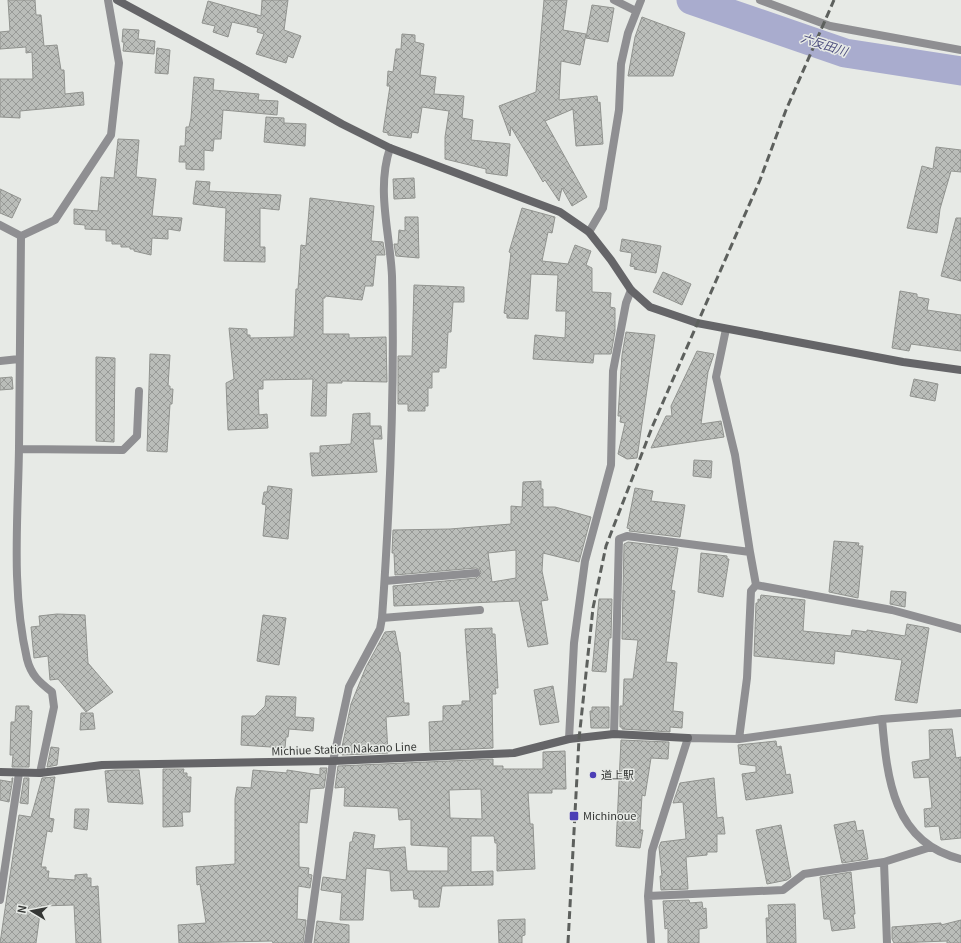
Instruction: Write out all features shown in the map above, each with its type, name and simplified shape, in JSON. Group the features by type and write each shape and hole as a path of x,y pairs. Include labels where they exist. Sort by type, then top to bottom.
{"street":[{"path":"21,236 55,220 111,135 119,63 108,0"},
{"path":"117,0 342,124 390,148 560,212 589,232 611,260 631,290 650,308 697,323 726,329 903,362 961,370"},
{"path":"589,232 603,208 619,110 621,64 628,33 639,5 614,0"},
{"path":"760,0 830,26 961,50"},
{"path":"308,943 333,761 350,687 380,628 382,618 392,475 392,275 383,195 386,161 390,148"},
{"path":"0,225 21,236"},
{"path":"21,236 19,449 15,534 21,615 28,660 35,678 52,692 54,707 40,772"},
{"path":"569,739 574,643 585,561 611,465 613,371 626,303 631,290"},
{"path":"726,329 716,377 735,455 756,585"},
{"path":"0,361 19,360"},
{"path":"19,449 124,450 137,436 139,391"},
{"path":"614,734 619,539 627,536 750,552"},
{"path":"385,581 476,573"},
{"path":"756,585 892,610 961,629"},
{"path":"739,739 747,678 751,591 756,585"},
{"path":"382,618 480,610"},
{"path":"651,943 648,896 652,851 688,738 739,739 882,719 961,713"},
{"path":"882,719 886,762 895,801 902,816 914,833 931,847 961,859"},
{"name":"Michiue Station Nakano Line","path":"0,772 40,772 102,765 333,761 514,753 569,739 614,734 688,738"},
{"path":"0,900 19,773"},
{"path":"648,896 783,890 804,874 884,862 931,847"},
{"path":"884,862 887,943"}],"building":[{"path":"8,0 35,0 36,15 41,15 44,46 57,45 61,70 64,70 65,94 83,92 84,105 20,111 20,118 0,117 0,79 33,79 32,52 26,53 26,47 0,49 0,32 10,31"},
{"path":"262,0 288,0 284,30 301,36 293,58 288,56 286,63 256,54 264,34 257,32 258,28 232,22 228,37 213,32 215,26 202,23 208,1 261,16"},
{"path":"544,0 567,0 563,30 586,34 580,65 561,61 559,100 597,96 598,103 600,102 603,144 576,146 573,109 545,121 587,197 572,206 562,188 559,201 545,180 543,182 511,127 510,136 499,106 536,92"},
{"path":"592,5 614,8 608,42 586,38"},
{"path":"642,17 685,33 673,76 628,76 635,37"},
{"path":"123,29 139,30 138,39 155,41 154,54 123,51"},
{"path":"402,34 415,35 415,42 424,44 420,75 436,77 434,94 464,96 462,118 473,120 471,140 510,144 507,176 486,173 486,169 445,159 445,137 449,111 422,107 418,133 412,132 411,138 388,135 388,133 383,132 390,86 387,86 388,71 393,72 396,49 401,49"},
{"path":"157,48 170,50 168,74 155,73"},
{"path":"194,77 214,79 213,90 259,94 258,100 278,101 277,115 223,110 221,139 214,139 213,151 204,150 204,170 186,169 186,162 179,162 180,146 185,146 186,127 189,127 191,118"},
{"path":"266,117 284,118 284,123 306,124 305,146 264,142"},
{"path":"118,139 139,140 136,177 156,179 152,216 182,218 180,231 168,229 168,239 152,238 151,255 134,251 134,249 130,249 130,247 121,247 121,244 112,244 112,241 106,241 106,230 85,229 85,225 74,224 74,209 98,211 101,177 114,178"},
{"path":"936,147 961,150 961,172 951,171 940,209 937,233 907,228 922,166 933,169"},
{"path":"414,178 415,198 394,199 393,179"},
{"path":"196,181 210,182 209,191 281,195 279,210 260,208 260,247 265,247 265,262 224,261 226,208 193,204"},
{"path":"0,189 21,199 12,218 0,213"},
{"path":"310,198 374,206 371,241 383,242 385,255 376,255 373,286 365,286 362,300 325,296 325,298 323,298 323,334 349,334 349,338 386,337 387,382 342,381 342,383 327,383 326,416 311,416 313,379 263,380 263,389 258,389 259,415 267,414 268,428 228,430 226,383 234,379 229,328 247,329 247,335 250,335 250,338 294,337 296,289 298,289 301,245 306,246"},
{"path":"522,208 555,217 552,233 548,232 542,261 568,264 575,245 591,251 586,265 592,268 592,292 611,293 610,307 615,308 615,331 611,354 594,354 593,363 533,359 535,335 565,338 566,311 556,311 558,275 531,274 528,319 507,318 507,314 504,313 511,253 509,252"},
{"path":"405,217 418,217 419,258 396,256 394,244 398,244 399,230 405,231"},
{"path":"956,218 961,218 961,281 941,276"},
{"path":"622,239 661,246 656,273 634,269 635,267 630,266 632,253 620,251"},
{"path":"663,272 691,284 682,305 653,292"},
{"path":"414,285 464,287 464,302 453,302 451,332 448,332 446,368 439,368 439,372 432,372 432,388 428,388 428,406 425,406 425,411 408,411 408,404 398,404 398,356 412,356"},
{"path":"900,291 917,294 917,297 929,299 927,310 961,315 961,351 911,344 909,351 892,348"},
{"path":"626,332 655,335 637,458 627,459 618,454 625,423 620,422 621,416 618,416 622,355"},
{"path":"697,351 714,354 708,372 701,424 721,421 724,437 651,448 666,416 672,416 671,406"},
{"path":"150,354 170,355 168,386 170,386 170,389 173,389 172,404 170,404 167,452 147,451"},
{"path":"96,357 115,358 114,442 96,441"},
{"path":"12,377 13,389 0,390 0,378"},
{"path":"914,379 938,384 935,401 910,396"},
{"path":"370,413 370,426 381,426 382,439 373,439 377,472 312,476 310,453 320,453 320,446 351,444 353,414"},
{"path":"694,460 712,461 711,478 693,476"},
{"path":"541,481 541,489 543,489 543,507 555,507 591,517 579,562 543,553 542,571 548,600 541,601 548,644 528,647 519,601 394,606 393,586 476,578 481,573 480,570 476,568 395,575 394,553 392,553 393,530 450,529 511,524 511,506 522,507 523,482","holes":["516,550 516,578 492,582 488,553"]},
{"path":"268,486 292,489 288,539 263,536 266,505 262,504 264,492 267,492"},
{"path":"635,488 653,491 651,501 685,505 680,537 629,531 630,529 627,528"},
{"path":"834,541 859,543 858,546 863,546 858,598 829,592"},
{"path":"628,542 678,548 671,590 675,591 666,662 677,663 673,711 683,712 682,728 670,727 670,732 622,729 622,727 620,727 620,706 623,706 624,679 633,679 638,640 622,639 624,544"},
{"path":"701,553 727,556 727,559 729,559 723,597 698,592"},
{"path":"891,591 906,592 905,607 890,604"},
{"path":"761,595 805,600 803,631 851,636 852,630 867,632 867,630 905,636 907,624 929,628 917,703 895,700 902,660 835,651 834,664 754,656 756,603 758,603 758,599 760,600"},
{"path":"599,599 612,599 611,638 609,638 606,672 592,671"},
{"path":"57,614 85,615 88,663 113,692 86,712 58,679 50,680 48,656 34,658 31,627 40,626 39,616"},
{"path":"263,615 286,618 279,665 257,661"},
{"path":"492,628 492,634 495,634 498,688 495,688 496,694 492,694 493,748 430,751 429,722 443,721 443,706 462,705 462,701 470,701 465,629"},
{"path":"395,631 400,652 404,703 409,703 409,715 386,717 388,753 342,755 342,747 351,704 366,667 385,632"},
{"path":"553,686 559,722 540,725 534,690"},
{"path":"266,696 296,697 295,717 314,718 313,731 289,729 288,737 286,737 285,748 241,745 242,716 255,716 265,706"},
{"path":"16,706 29,706 29,710 32,711 29,767 12,767 13,755 10,755 11,722 15,722"},
{"path":"592,707 609,707 609,728 591,728 590,711 592,711"},
{"path":"81,713 93,713 95,729 80,730"},
{"path":"952,729 956,758 961,757 961,838 941,840 939,826 925,827 924,809 932,808 929,777 914,778 912,762 930,759 929,730"},
{"path":"621,740 669,742 668,759 651,758 645,796 642,795 640,830 643,830 640,848 616,846"},
{"path":"776,741 777,747 781,746 786,775 790,774 793,793 746,800 742,774 756,772 756,766 740,764 738,745"},
{"path":"51,747 59,748 57,765 47,767"},
{"path":"565,751 566,789 552,789 552,793 528,793 530,824 533,824 535,869 497,871 497,843 495,843 494,836 471,836 471,872 493,871 493,885 442,886 439,907 419,907 419,899 414,899 413,890 391,891 390,871 366,868 363,920 340,920 342,893 321,890 323,877 346,880 350,842 352,842 354,832 375,835 373,849 405,847 407,871 448,871 448,847 411,845 411,819 399,820 398,808 344,806 345,787 335,788 338,766 493,759 493,766 503,766 503,769 543,769 543,752","holes":["481,789 482,819 450,818 449,790"]},
{"path":"320,768 327,768 324,788 310,789 307,823 299,822 299,867 309,868 308,874 312,875 310,888 298,886 297,919 306,920 303,943 273,943 272,941 179,943 178,925 206,923 200,884 197,885 196,867 235,864 235,799 237,787 251,788 253,770 287,773 287,770 320,775"},
{"path":"163,769 184,769 183,773 187,773 187,777 191,777 190,812 182,812 183,826 163,827"},
{"path":"139,770 143,804 108,802 105,771"},
{"path":"55,777 49,818 54,819 52,832 47,831 41,867 46,867 46,871 49,871 48,878 75,880 75,875 87,874 87,878 91,878 91,887 98,886 101,943 76,943 74,905 41,906 36,943 0,943 19,815 31,817 42,778"},
{"path":"13,778 9,802 0,800 0,780 12,782"},
{"path":"24,778 29,778 28,804 20,803"},
{"path":"714,778 717,818 723,817 725,834 717,834 717,852 707,852 707,855 686,857 688,889 661,890 660,876 662,876 659,847 661,842 686,839 683,802 673,803 680,783"},
{"path":"75,809 89,809 87,830 74,828"},
{"path":"855,821 857,831 863,830 868,859 842,863 834,825"},
{"path":"781,825 791,877 787,880 767,884 756,830"},
{"path":"851,872 855,928 832,931 830,919 824,919 820,877"},
{"path":"689,900 690,903 702,902 703,909 706,908 707,928 699,929 699,943 668,943 668,928 665,929 663,901"},
{"path":"795,904 796,943 767,943 766,918 769,918 768,905"},
{"path":"525,919 525,935 522,936 522,943 499,943 498,920"},
{"path":"961,920 961,943 947,943 947,941 894,943 892,939 892,927 941,923 941,925"},
{"path":"317,921 349,925 349,943 314,943"}],"waterway":[{"name":"六反田川","path":"691,0 845,53 961,71"}],"railway":[{"path":"568,943 579,739 593,608 606,546 653,425 760,180 786,110 834,0"}],"place":[{"name":"道上駅","path":"593,775"},
{"name":"Michinoue","path":"574,816"}]}
